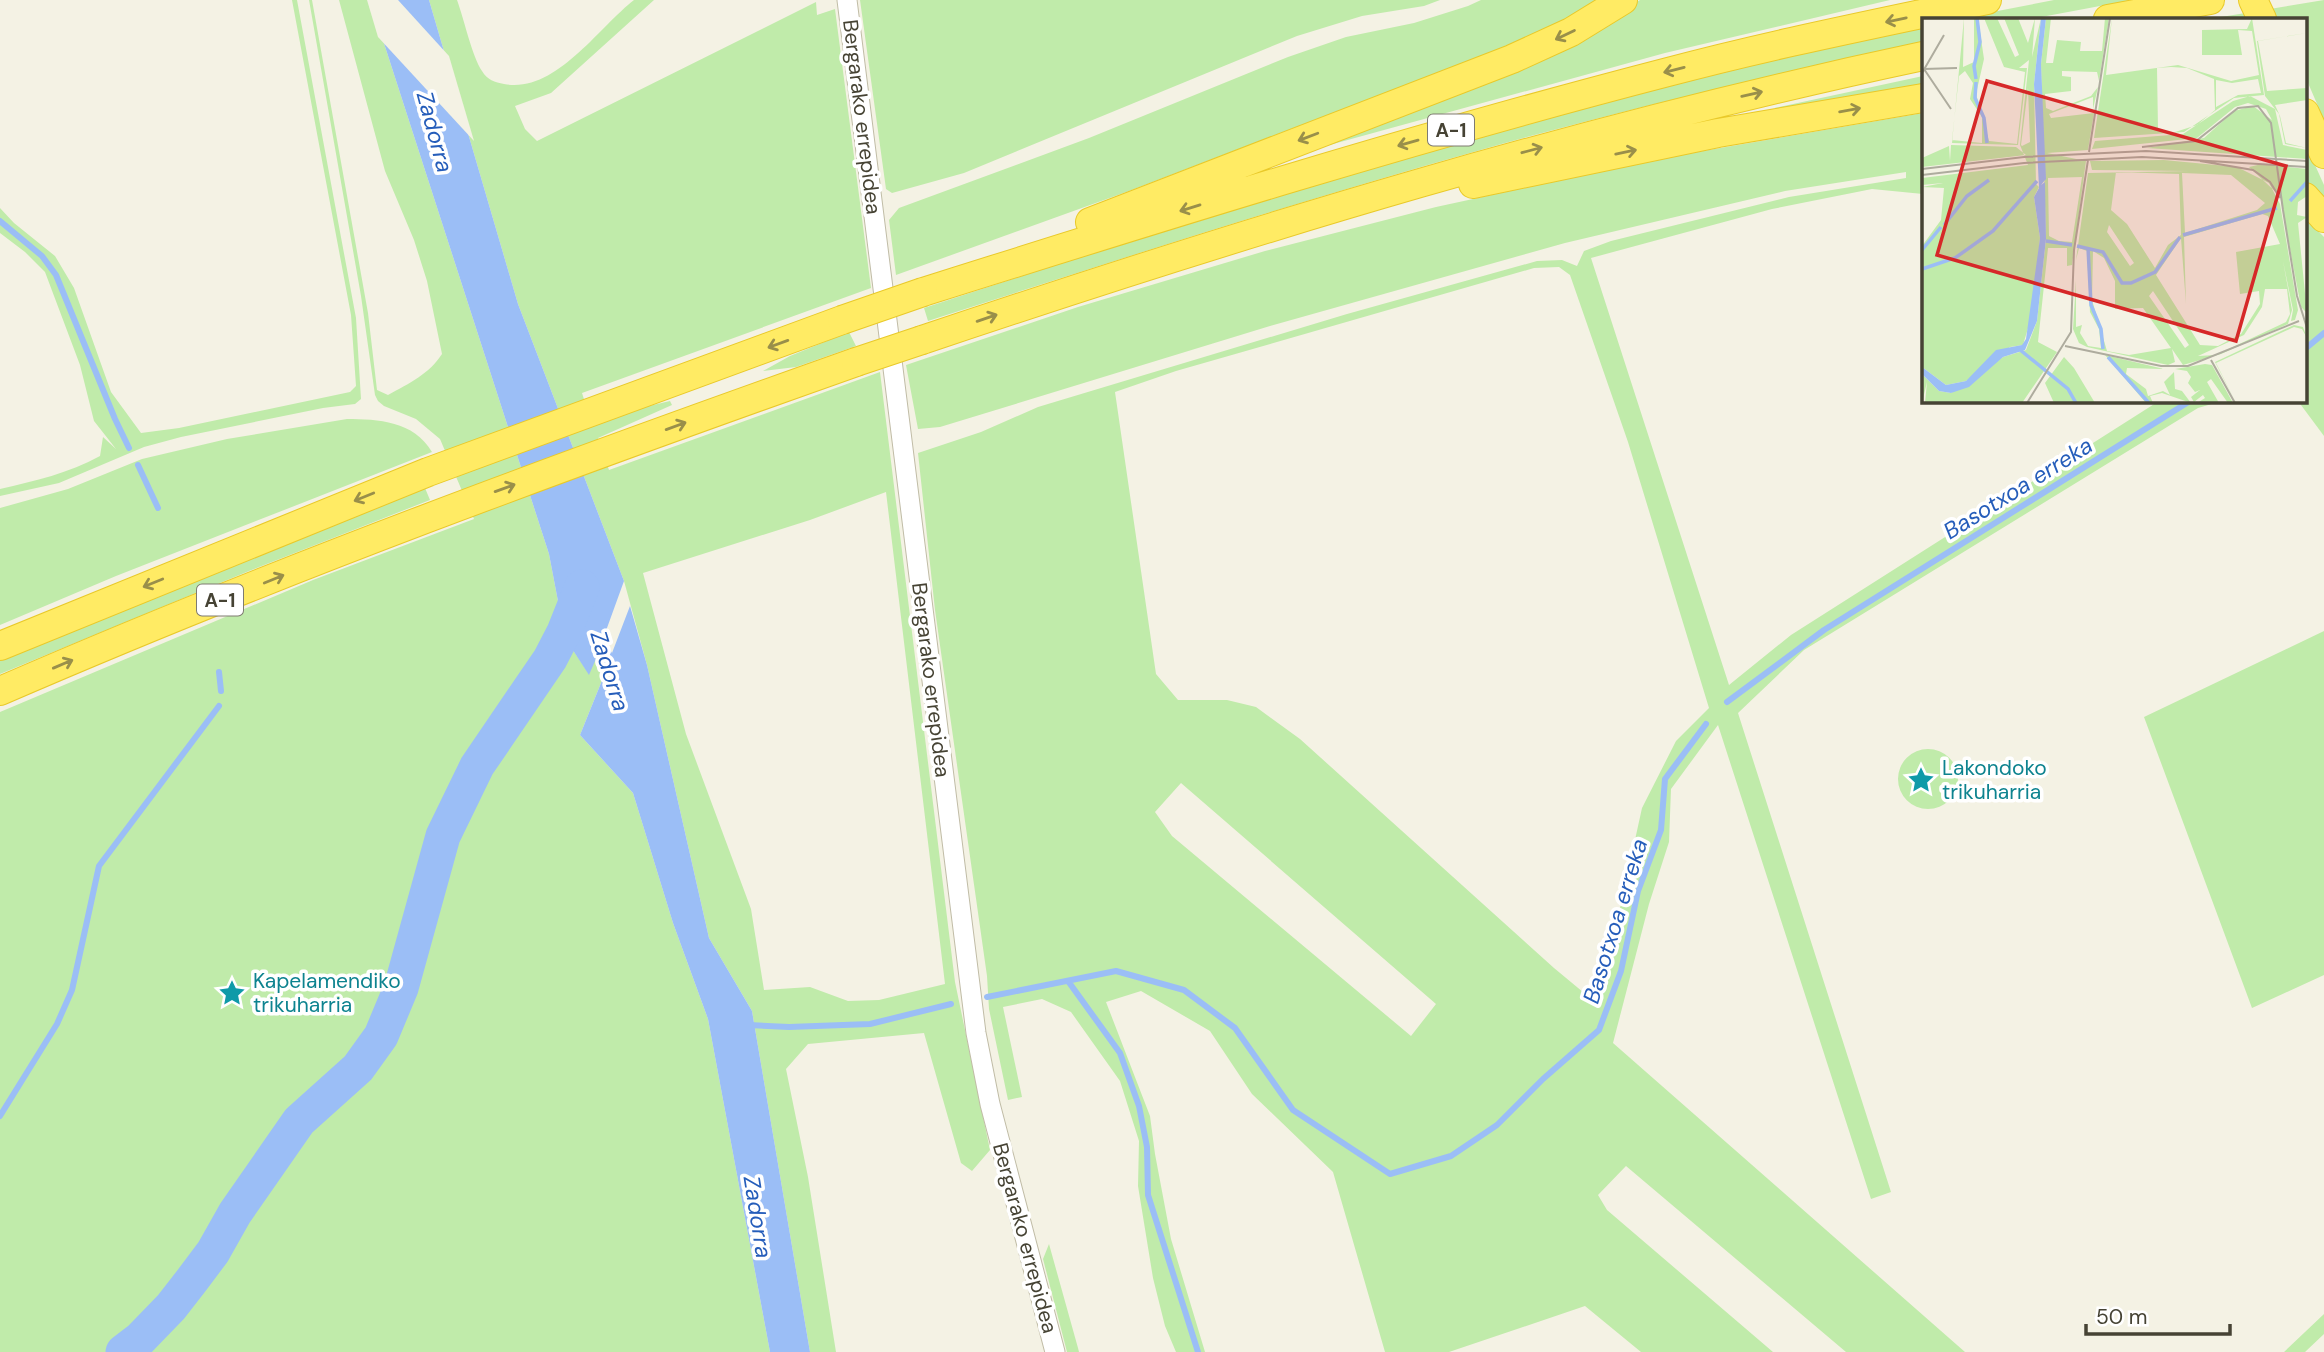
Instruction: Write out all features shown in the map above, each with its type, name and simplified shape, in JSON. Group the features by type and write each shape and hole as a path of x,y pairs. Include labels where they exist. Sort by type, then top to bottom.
{"highway":[{"path":"923,292 1088,222 1512,59 1572,32 1623,0"},
{"name":"A-1","path":"0,646 428,472 923,292 1284,178 1499,117 1671,71 1987,0"},
{"path":"2113,18 2210,0"},
{"path":"2253,0 2262,18"},
{"name":"A-1","path":"0,691 440,512 922,340 1272,226 1497,159 1690,108 1922,56"},
{"path":"1272,226 1718,133 1922,98"},
{"path":"2306,115 2324,155"},
{"path":"2306,198 2324,218"}],"street":[{"name":"Bergarako errepidea","path":"847,0 976,1032 990,1104 1055,1352"}],"green space":[{"path":"292,0 297,0 356,318 361,399 355,404 181,437 144,447 59,483 0,496 0,489 64,472 100,456 103,437 116,449 94,421 80,365 45,272 0,233 0,208 55,256 74,288 111,392 141,433 179,428 350,392 356,386 351,315"},
{"path":"309,0 312,0 368,313 377,390 388,395 425,373 442,354 427,281 414,240 385,171 339,0 370,0 549,554 565,638 589,674 597,652 603,678 580,735 633,793 673,923 708,1019 770,1352 0,1352 0,712 313,580 474,519 440,439 416,419 384,406 375,395 361,296"},
{"path":"429,0 457,0 478,64 489,79 504,84 523,84 541,79 558,69 634,0 654,0 551,93 515,106 525,129 537,141 816,2 817,15 835,9 871,288 582,393 592,424 632,410 670,401 672,405 598,438 609,470 880,372 955,982 990,1150 972,1171 961,1163 924,1033 808,1044 786,1069 808,1177 836,1352 810,1352 752,1011 709,938 647,665 624,581 518,304","holes":["886,492 945,984 879,1000 848,1001 810,987 764,990 751,909 686,734 643,573 810,520"]},
{"path":"860,0 1440,0 1424,6 1362,16 1297,36 964,173 892,193 886,189"},
{"path":"1481,0 1600,0 1576,16 1526,39 1129,191 896,275 889,220 899,208 1089,138 1288,57 1346,37 1414,23"},
{"path":"1640,0 1890,0 1665,53 1293,155 1585,37"},
{"path":"2054,0 2132,0 2036,18 1961,18"},
{"path":"2324,0 2324,120 2306,78 2306,18 2215,18"},
{"path":"1922,26 1922,42 1643,107 1477,151 1270,212 928,321 924,308 1286,190 1678,82"},
{"path":"1922,76 1922,89 1816,107 1774,108"},
{"path":"1922,113 1922,194 1872,189 1772,209 1591,258 1729,685 1791,635 2157,402 2219,402 2198,408 1804,650 1738,713 1891,1192 1871,1199 1718,725 1671,789 1669,842 1649,904 1613,1043 1965,1352 1846,1352 1626,1166 1598,1195 1607,1210 1773,1352 1641,1352 1585,1306 1449,1352 1385,1352 1333,1172 1252,1094 1210,1031 1141,991 1106,1002 1150,1116 1171,1239 1205,1352 1176,1352 1165,1326 1153,1278 1138,1186 1139,1141 1120,1081 1071,1012 1042,999 1003,1007 1022,1097 1008,1100 989,1009 987,976 935,610 918,453 981,432 1038,407 1347,314 1537,261 1562,260 1577,266 1584,251 1611,241 1789,197 1906,178 1906,172 1785,191 1565,243 1270,326 940,427 918,429 906,365 1078,307 1265,251 1436,207 1662,158","holes":["1559,267 1570,275 1628,442 1709,708 1676,741 1642,808 1620,908 1595,1002 1300,739 1256,707 1227,700 1178,700 1156,674 1115,392 1176,371 1534,268","1181,783 1436,1004 1411,1036 1172,836 1155,812"]},
{"path":"2306,145 2324,185 2324,205 2306,186"},
{"path":"2306,219 2324,237 2324,436 2299,402 2306,402"},
{"path":"849,332 856,346 796,367 763,371 790,356"},
{"path":"347,419 383,421 405,428 424,442 432,452 116,576 0,625 0,508 68,489 142,459 227,439"},
{"path":"425,488 430,500 0,674 0,659"},
{"path":"2324,631 2324,975 2252,1008 2144,717"},
{"path":"1928,749 1945,754 1953,762 1958,779 1953,796 1945,804 1928,809 1911,804 1903,796 1898,779 1903,762 1911,754"},
{"path":"1049,1244 1079,1352 1067,1352 1043,1259"},
{"path":"2324,1314 2324,1334 2305,1352 2284,1352"}],"water":[{"name":"Zadorra","path":"370,0 429,0 518,304 624,581 603,639 612,653 630,606 647,665 709,938 752,1011 810,1352 770,1352 708,1019 673,923 633,793 580,735 603,678 598,654 589,675 565,638 549,554"}],"pier":[{"path":"367,0 398,0 449,56 474,141 378,37"}],"waterway":[{"path":"0,221 42,256 56,275 129,448"},
{"name":"Basotxoa erreka","path":"2306,348 2324,333"},
{"name":"Basotxoa erreka","path":"1727,702 1824,630 2188,402"},
{"path":"138,465 158,508"},
{"path":"123,1352 140,1339 171,1307 192,1280 299,1121 358,1068 381,1036 401,988 443,836 477,766 550,659 582,587"},
{"path":"219,672 221,691"},
{"path":"0,1116 57,1024 72,990 99,866 219,706"},
{"name":"Basotxoa erreka","path":"987,997 1116,971 1184,990 1235,1028 1293,1110 1390,1174 1451,1156 1497,1125 1543,1079 1599,1030 1621,971 1638,891 1661,830 1665,779 1706,724"},
{"path":"1068,981 1120,1053 1139,1106 1147,1147 1148,1195 1198,1352"},
{"name":"Basotxoa erreka","path":"749,1025 789,1027 870,1024 951,1004"}],"place":[{"name":"Lakondoko trikuharria","path":"1921,780"},
{"name":"Kapelamendiko trikuharria","path":"232,993"}]}
